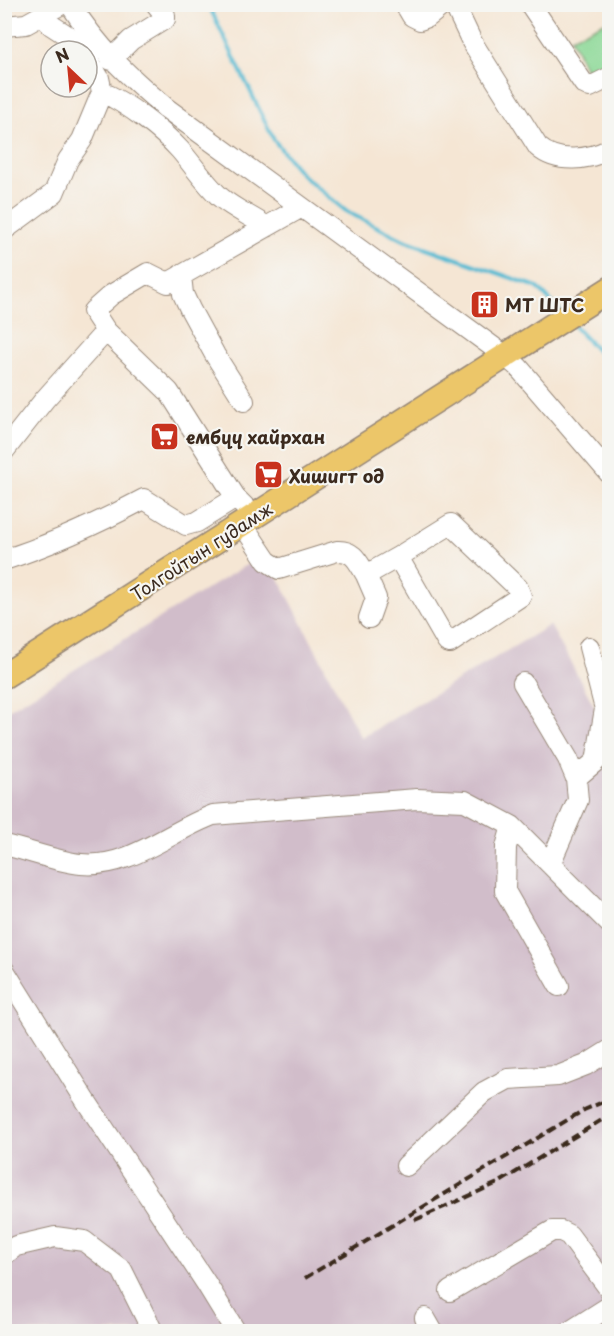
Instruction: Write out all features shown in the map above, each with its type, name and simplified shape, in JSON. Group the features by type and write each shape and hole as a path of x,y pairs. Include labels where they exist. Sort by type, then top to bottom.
{"main road":[{"name":"Толгойтын гудамж","path":"4,676 605,292"}],"street":[{"path":"4,26 26,24 62,4"},
{"path":"70,4 88,33 111,60 165,108 518,367 609,474"},
{"path":"111,60 131,40 165,19 165,15 156,4"},
{"path":"405,4 412,16 420,20 444,4"},
{"path":"454,4 472,42 538,147 550,155 579,159 595,156 609,149"},
{"path":"530,4 584,84 590,87 609,77"},
{"path":"42,15 51,26 71,39"},
{"path":"4,230 54,193 68,160 82,140 102,92 99,78"},
{"path":"102,92 116,98 178,148 219,196 240,212 267,227"},
{"path":"300,208 168,283 148,273 111,295 93,311 106,331 169,392 236,498 272,566 279,569 345,550 352,554 366,575 376,598 369,618"},
{"path":"181,275 183,294 190,309 244,401"},
{"path":"4,451 45,399 106,331"},
{"path":"4,560 35,550 100,522 144,499 186,525 197,522 236,498"},
{"path":"366,575 451,524 519,588 521,596 450,643 447,642 398,557"},
{"path":"576,778 596,761 605,709 590,647"},
{"path":"523,683 568,759 576,778 578,800 550,864"},
{"path":"4,845 80,864 107,863 128,856 213,815 417,799 465,801 512,826 609,924"},
{"path":"512,826 506,848 505,891 559,986"},
{"path":"4,969 86,1101 236,1332"},
{"path":"406,1166 484,1092 508,1079 558,1076 586,1065 609,1050"},
{"path":"450,1291 552,1231 561,1231 569,1235 609,1290"},
{"path":"4,1255 16,1246 55,1237 84,1241 122,1270 153,1332"},
{"path":"569,1332 609,1306"}],"shaded area":[{"path":"266,553 361,738 550,625 609,733 609,1331 5,1332 5,712"}],"green space":[{"path":"609,20 609,71 591,80 571,38"}],"waterway":[{"path":"208,4 274,140 300,173 347,212 404,240 537,287 560,311"},
{"path":"571,323 610,364"}],"railway":[{"path":"305,1278 584,1110 610,1099"},
{"path":"415,1220 500,1182 610,1115"}],"place":[{"name":"MТ ШТС","path":"484,304"},
{"name":"ембүү хайрхан","path":"165,436"},
{"name":"Хишигт од","path":"268,475"}]}
